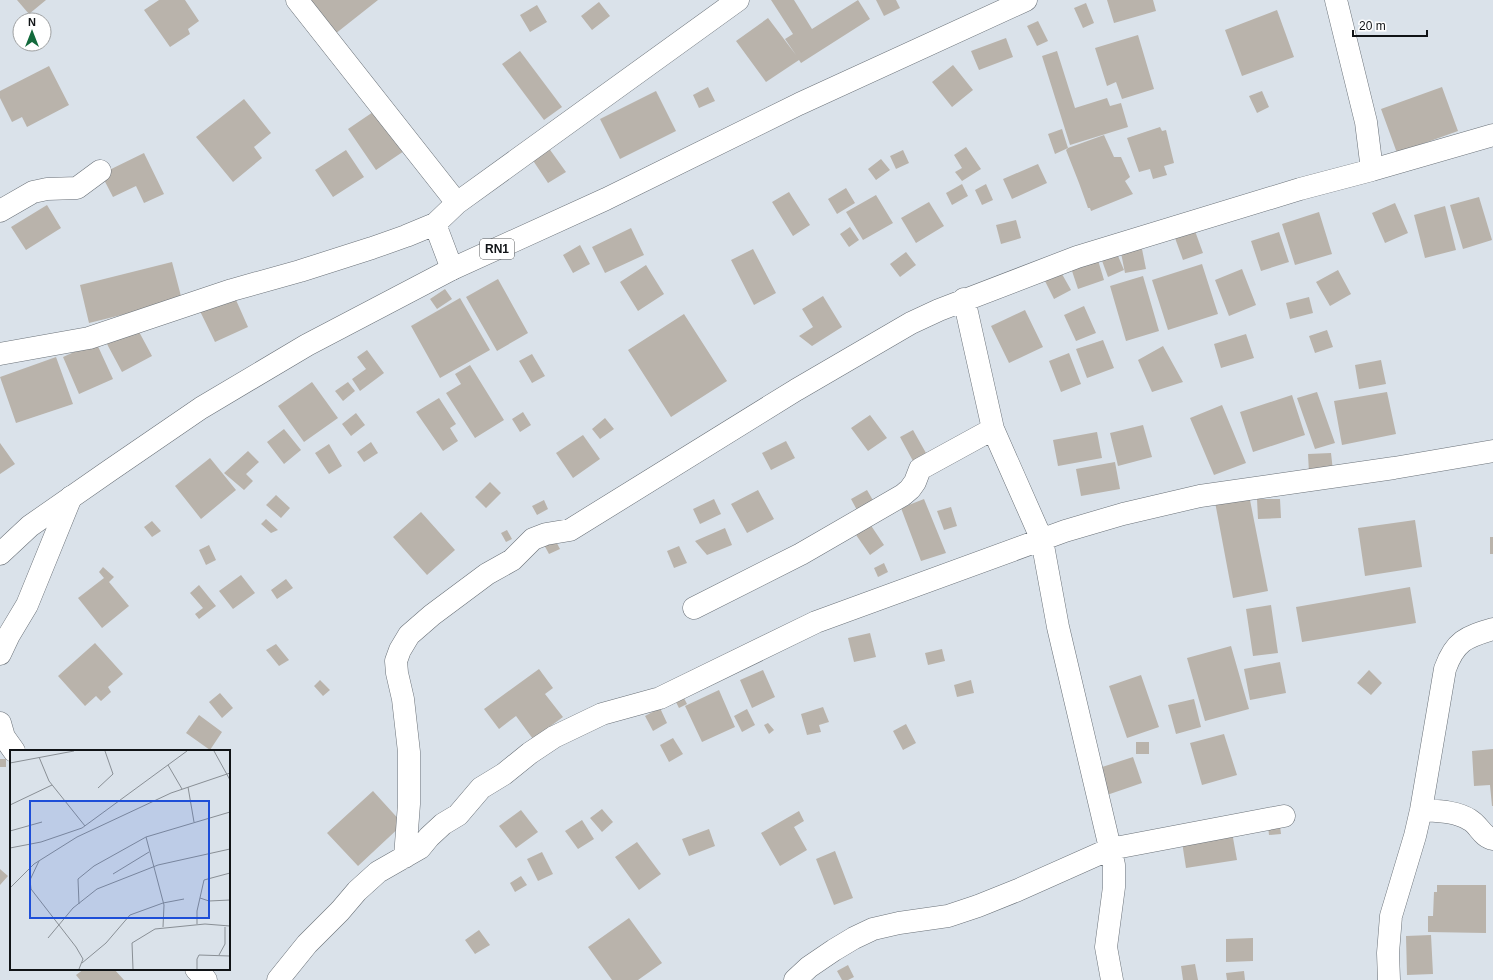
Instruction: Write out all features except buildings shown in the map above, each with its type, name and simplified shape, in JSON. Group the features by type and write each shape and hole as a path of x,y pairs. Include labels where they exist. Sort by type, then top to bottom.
{"main road":[{"path":"297,0 457,203"},
{"path":"0,354 89,338 232,290 300,271 372,248 435,224 457,203 738,0"},
{"name":"RN1","path":"0,554 30,526 201,408 307,345 452,269 606,199 799,104 1026,0"},
{"path":"1336,0 1366,122 1372,170"},
{"path":"405,857 409,804 410,752 396,661 400,650 409,635 432,615 487,574 512,560 533,539 546,534 570,530 810,382 911,323 964,299 1077,257 1300,189 1493,135"},
{"path":"0,211 34,192 47,189 77,188 100,171"},
{"path":"435,224 452,269"},
{"path":"964,299 993,429 1042,540 1058,627 1114,865 1114,887 1106,947 1112,980"},
{"path":"694,608 801,554 903,495 915,482 920,469 993,429"},
{"path":"278,980 307,944 340,911 357,891 378,872 420,848 443,824 458,815 481,788 504,774 530,753 554,737 602,714 660,698 816,622 1065,531 1123,514 1200,496 1394,468 1493,451"},
{"path":"0,654 9,635 27,605 71,497"},
{"path":"1389,980 1388,953 1392,916 1421,810 1445,669 1450,655 1456,646 1472,635 1493,629"},
{"path":"0,723 4,737 13,750"},
{"path":"1421,810 1440,811 1461,815 1471,820 1484,835 1493,839"},
{"path":"795,980 809,967 834,950 854,938 873,930 899,922 948,916 978,906 1110,849 1284,816"},
{"path":"197,970 206,980"}]}
